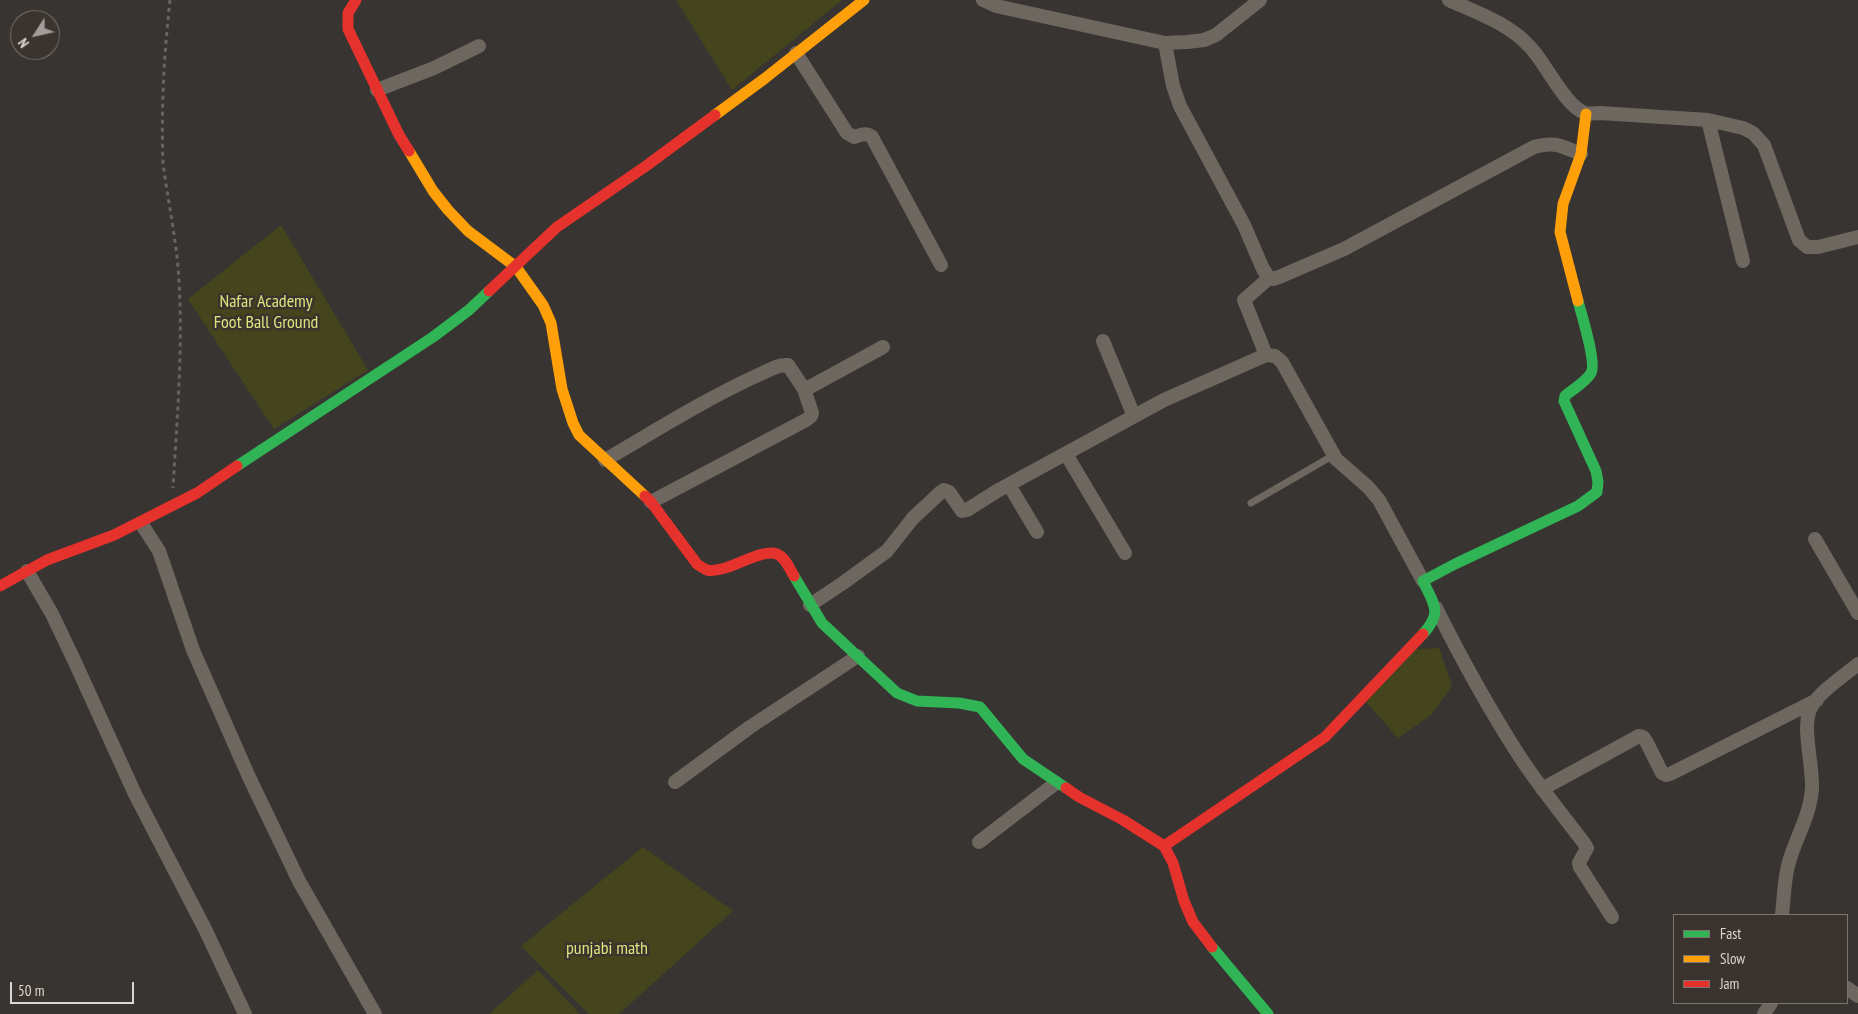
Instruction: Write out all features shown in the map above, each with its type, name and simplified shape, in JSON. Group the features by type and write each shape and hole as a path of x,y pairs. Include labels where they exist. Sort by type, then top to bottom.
{"street":[{"path":"356,0 350,6 346,17 348,29 399,134 433,191 468,231 516,266 543,305 551,323 562,389 573,423 583,440 651,502 696,564 706,570 717,570 766,554 776,554 785,560 822,623 897,693 907,699 918,702 970,703 980,707 1023,759 1079,798 1123,820 1164,846 1173,863 1184,901 1193,922 1268,1014"},
{"path":"0,586 47,560 141,523 197,493 433,337 469,310 556,227 646,166 864,0"},
{"path":"982,0 996,6 1165,43 1204,40 1226,27 1260,0"},
{"path":"1449,0 1496,21 1514,32 1532,48 1573,106 1586,114 1600,113 1708,120 1743,128 1753,133 1764,145 1800,240 1807,247 1818,247 1858,237"},
{"path":"1165,43 1173,86 1180,106 1240,218 1263,270 1269,278"},
{"path":"377,90 434,68 479,46"},
{"path":"796,53 847,133 854,137 864,134 869,134 872,137 941,265"},
{"path":"1423,582 1455,564 1578,506 1597,492 1598,479 1594,466 1564,401 1565,396 1591,374 1593,368 1590,348 1560,232 1563,204 1580,154 1586,114"},
{"path":"1708,120 1743,261"},
{"path":"1266,355 1244,300 1269,278 1279,277 1344,249 1534,147 1547,143 1580,154"},
{"path":"1103,341 1134,416"},
{"path":"804,389 813,386 883,347"},
{"path":"810,605 888,551 912,518 944,490 949,492 962,511 972,507 1164,400 1266,355 1276,356 1282,362 1334,455 1346,470 1368,487 1379,500 1463,660 1518,753 1542,789 1587,848 1579,863 1580,868 1612,917"},
{"path":"605,460 705,402 779,366 788,365 804,389 812,413 811,416 651,502"},
{"path":"1066,454 1125,553"},
{"path":"1009,485 1037,532"},
{"path":"141,523 159,551 193,650 249,777 299,881 375,1014"},
{"path":"1815,539 1858,613"},
{"path":"27,571 52,614 135,794 206,929 246,1014"},
{"path":"1164,846 1325,737 1433,623 1436,608"},
{"path":"676,782 750,727 858,656"},
{"path":"1782,914 1786,876 1808,810 1812,788 1807,723 1809,711 1817,700 1858,664"},
{"path":"1542,789 1639,736 1646,741 1662,773 1670,774 1817,700"},
{"path":"979,842 1056,783"}],"lane":[{"path":"1251,503 1334,455"}],"path":[{"path":"170,0 164,58 162,146 179,279 180,308 180,355 172,506"}],"green space":[{"path":"676,0 842,0 732,90"},
{"name":"Nafar Academy Foot Ball Ground","path":"281,225 368,370 274,429 188,299"},
{"path":"1439,648 1452,686 1431,715 1398,738 1366,702 1416,649"},
{"name":"punjabi math","path":"643,847 733,911 619,1014 589,1014 521,946"},
{"path":"538,970 580,1014 489,1014"}],"traffic: fast":[{"path":"237,466 433,337 469,310 489,291"},
{"path":"1423,634 1435,614 1435,608 1423,581 1578,506 1597,492 1596,471 1564,401 1565,396 1589,376 1592,368 1590,349 1578,301"},
{"path":"794,576 822,623 897,693 917,701 959,703 980,707 1023,759 1066,788"},
{"path":"1212,947 1268,1014"}],"traffic: slow":[{"path":"715,115 864,0"},
{"path":"1578,301 1560,232 1563,204 1581,154 1586,114"},
{"path":"409,151 433,191 448,210 468,231 516,267 543,305 551,323 562,389 579,435 645,496"}],"traffic: jam":[{"path":"356,0 348,13 348,29 399,135 409,151"},
{"path":"489,291 557,227 646,166 715,115"},
{"path":"0,586 47,560 114,535 197,493 237,466"},
{"path":"645,496 697,564 705,569 715,570 724,568 752,557 770,553 777,554 783,558 794,576"},
{"path":"1164,846 1325,737 1423,634"},
{"path":"1066,788 1164,846 1173,863 1184,901 1193,922 1212,947"}]}
